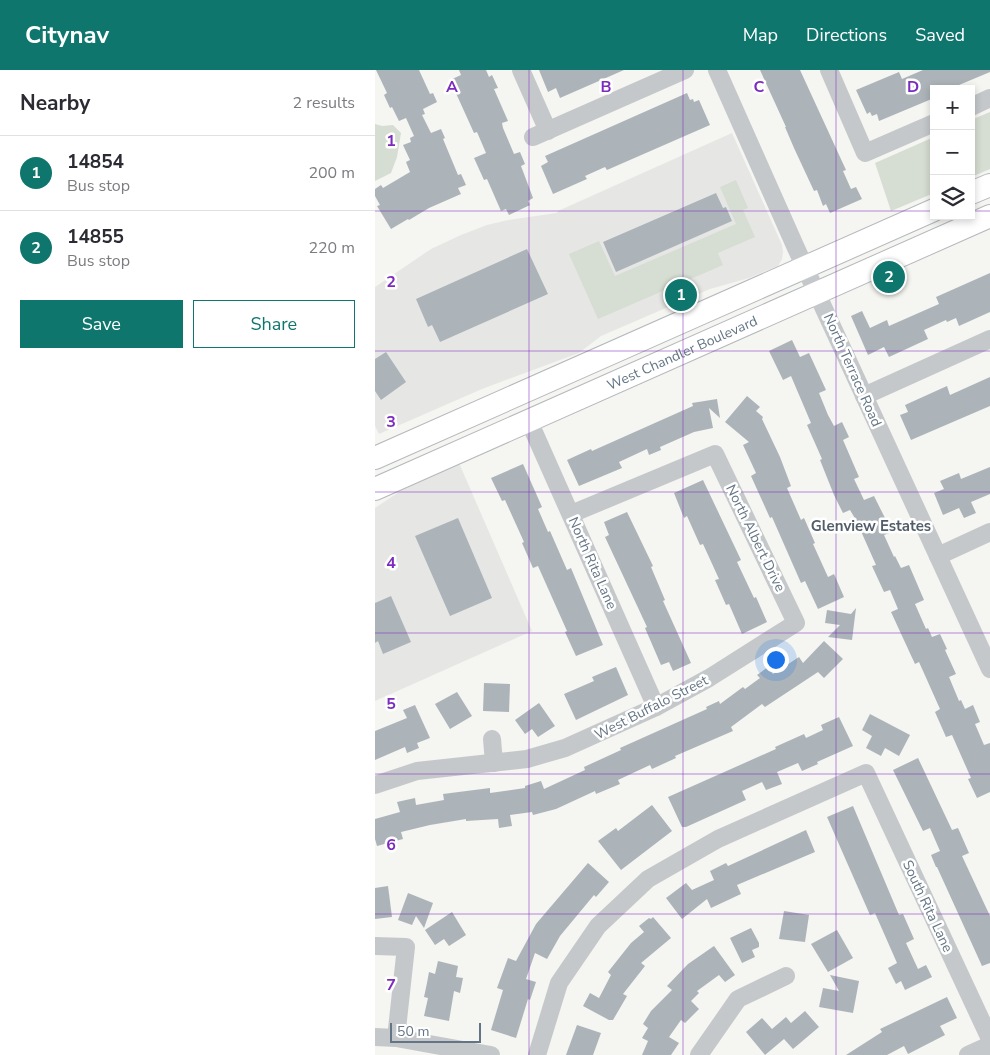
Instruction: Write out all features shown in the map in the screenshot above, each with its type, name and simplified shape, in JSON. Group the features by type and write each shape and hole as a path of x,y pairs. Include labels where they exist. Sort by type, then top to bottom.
{"main road":[{"path":"975,191 990,185"},
{"name":"West Chandler Boulevard","path":"375,459 930,212"},
{"name":"West Chandler Boulevard","path":"380,487 990,216"},
{"path":"375,459 380,487"}],"street":[{"path":"521,70 540,134 685,70"},
{"name":"North Terrace Road","path":"717,70 990,669"},
{"path":"829,70 865,153 930,125"},
{"path":"975,105 990,98"},
{"path":"864,396 990,339"},
{"name":"North Rita Lane","path":"529,421 656,706"},
{"name":"North Albert Drive","path":"571,514 715,454 796,623"},
{"path":"938,556 990,532"},
{"name":"West Buffalo Street","path":"375,785 417,771 527,759 565,748 656,706 709,678 796,623"},
{"path":"492,739 494,763"},
{"name":"South Rita Lane","path":"537,1055 559,983 598,926 648,879 718,839 866,773 990,1039"},
{"path":"375,946 405,947 396,1038"},
{"path":"699,1055 738,999 786,976"},
{"path":"375,1037 396,1038 491,1055"},
{"path":"968,1055 990,1045"}],"shaded area":[{"path":"990,112 990,169 975,175 975,130 975,118"},
{"path":"375,124 382,126 393,125 401,133 397,157 391,173 375,181"},
{"path":"732,133 782,245 782,259 778,266 749,278 710,289 601,336 579,353 482,389 379,434 375,426 375,287 431,249 461,235 487,225 508,220 557,213"},
{"path":"930,139 930,195 891,211 875,163"},
{"path":"736,180 748,208 743,210 755,237 718,253 723,265 598,319 569,254 599,241 615,276 736,224 720,187"},
{"path":"459,463 532,631 375,701 375,508 408,486"}],"building":[{"path":"376,70 419,70 430,94 433,93 437,102 423,109 425,114 422,115 431,133 441,129 445,138 443,139 458,175 461,174 466,185 458,188 461,194 429,208 391,229 377,206 380,205 375,196 375,189 381,185 383,188 410,172 406,162 410,160 403,145 411,142 410,138 414,136 406,118 399,121 392,107 390,108 384,95 387,93"},
{"path":"459,70 486,70 489,77 492,75 498,88 494,89 508,121 502,123 503,128 514,154 520,152 525,164 521,166 533,198 528,201 530,205 509,215 506,209 501,211 487,179 484,180 474,158 486,153 477,132 474,133 450,80 461,75"},
{"path":"539,70 624,70 560,98 556,88 548,92"},
{"path":"760,70 800,70 846,170 843,171 851,189 856,187 862,199 830,213 826,204 823,206 817,190 814,191 794,148"},
{"path":"923,70 990,70 990,72 959,85 930,85 930,100 879,121 877,114 872,116 870,112 867,114 856,90 899,72 902,79"},
{"path":"687,93 690,100 693,99 694,102 699,100 710,125 607,170 605,167 585,176 587,179 553,194 541,166 548,162 545,156"},
{"path":"716,193 723,208 726,207 732,221 616,272 603,242"},
{"path":"527,249 548,294 440,342 432,325 428,327 416,299"},
{"path":"990,273 990,312 959,326 956,318 947,322 946,320 924,330 928,339 889,357 884,347 868,355 851,316 862,311 870,328 887,320 889,326 939,304 936,297"},
{"path":"792,340 800,357 809,353 826,390 819,393 828,415 834,426 842,422 849,437 843,440 859,477 854,479 864,500 874,496 892,532 884,535 894,557 901,568 909,565 924,600 915,604 926,629 928,628 932,637 940,634 947,649 945,650 956,674 949,677 959,701 961,700 965,709 973,705 980,722 975,724 984,745 990,743 990,792 977,798 968,779 971,778 952,735 946,737 935,712 940,709 919,662 915,664 891,612 898,609 890,590 884,592 872,566 876,565 856,520 850,510 843,513 834,495 820,460 822,459 807,425 811,423 791,376 783,380 769,351"},
{"path":"386,352 406,382 381,400 375,391 375,359"},
{"path":"990,377 990,406 911,440 900,415 908,412 905,405 947,386 950,395"},
{"path":"747,396 760,407 756,411 763,417 762,419 780,457 791,486 787,488 801,520 804,518 828,577 834,574 844,597 818,609 805,581 801,583 772,517 770,518 751,476 756,473 743,445 749,442 725,422"},
{"path":"717,399 720,418 709,408 713,428 694,432 660,447 661,450 649,455 647,449 619,462 622,468 579,486 567,460 591,449 592,451 693,406 692,403"},
{"path":"523,464 542,507 538,509 548,532 550,531 567,570 571,568 603,645 576,656 538,566 533,568 522,543 524,542 505,500 502,501 491,478"},
{"path":"990,467 990,494 971,502 976,513 964,518 959,508 943,515 934,493 944,489 940,481 959,473 961,479"},
{"path":"703,480 741,560 737,562 767,622 742,634 729,604 726,605 715,580 719,579 703,544 700,545 687,516 684,518 674,493"},
{"path":"627,512 653,566 651,567 665,600 663,601 691,663 673,671 669,662 661,665 645,628 647,627 605,537 609,535 604,522"},
{"path":"458,518 492,598 450,616 415,536"},
{"path":"391,596 411,642 383,654 378,641 375,643 375,603"},
{"path":"856,608 852,640 828,637 840,625 825,623 827,610 851,614"},
{"path":"824,641 843,659 824,678 818,672 765,707 762,704 731,727 733,731 675,756 676,758 652,769 650,765 618,780 620,784 596,794 595,791 556,809 533,815 532,812 510,815 512,826 499,828 498,819 466,821 466,819 401,832 403,839 377,846 375,819 400,812 397,802 415,798 416,805 444,800 443,794 490,788 490,793 525,788 525,786 541,781 544,789 585,770 584,767 621,750 620,748 707,709 706,707 719,701 720,704 743,687 745,689 760,678 757,675 768,667 773,674 799,657 803,663"},
{"path":"616,667 628,695 576,720 564,694 594,681 592,677"},
{"path":"484,683 510,684 509,712 483,711"},
{"path":"457,692 472,716 450,729 435,704"},
{"path":"539,703 555,726 538,737 532,729 525,734 515,720"},
{"path":"415,705 430,738 417,743 419,748 407,753 405,747 375,760 375,731 407,718 403,710"},
{"path":"870,714 910,735 899,756 885,748 881,756 866,748 872,736 862,730"},
{"path":"839,717 853,746 802,771 798,763 777,772 782,784 766,790 762,782 742,791 746,800 686,827 682,827 668,797 776,749 775,747 804,734 806,738 823,730 821,725"},
{"path":"918,758 952,830 958,828 969,853 962,856 990,916 990,963 982,966 931,855 940,851 930,828 923,831 893,770"},
{"path":"652,805 672,831 621,870 598,841 616,828 618,831"},
{"path":"853,806 899,915 903,914 914,939 906,943 918,969 926,965 932,977 905,990 901,981 896,984 888,968 897,963 875,913 870,915 827,817"},
{"path":"806,830 815,852 737,885 741,894 711,908 707,899 682,919 666,898 686,883 692,890 714,880 710,871 726,863 728,866"},
{"path":"588,863 609,882 596,897 594,895 560,936 547,959 535,953 526,979 536,982 530,1000 528,999 516,1038 491,1030 503,990 497,988 508,958 516,961 536,924"},
{"path":"388,886 392,917 375,919 375,888"},
{"path":"408,893 433,903 424,928 416,916 412,925 398,920"},
{"path":"784,911 809,915 805,942 779,939"},
{"path":"452,912 466,935 449,946 444,939 435,945 425,930"},
{"path":"653,917 671,938 641,963 645,966 623,994 627,996 613,1020 609,1020 583,1006 590,993 599,998 611,975 608,972 631,943 644,932 639,926"},
{"path":"751,928 759,943 759,947 752,950 755,957 742,963 730,938"},
{"path":"837,930 853,958 828,972 811,944"},
{"path":"714,946 735,975 725,982 719,975 697,991 699,993 691,1001 699,1009 685,1023 681,1020 669,1037 679,1043 671,1055 642,1055 648,1041 642,1038 648,1028 643,1024 651,1011 672,990 667,986 688,964"},
{"path":"438,961 458,966 456,977 463,978 460,993 454,991 449,1021 424,1016 428,998 424,997 429,972 435,974"},
{"path":"830,975 859,981 853,1013 819,1007 823,988 839,991"},
{"path":"947,997 957,1018 940,1026 945,1035 908,1054 904,1046 887,1055 846,1055 882,1032 880,1029"},
{"path":"805,1011 819,1027 793,1049 784,1039 765,1055 746,1032 762,1018 772,1029 786,1017 791,1023"},
{"path":"577,1025 601,1033 593,1055 566,1055"}],"place":[{"name":"14855","path":"889,277"},
{"name":"14854","path":"681,295"}],"district":[{"name":"Glenview Estates","path":"871,526"}]}
